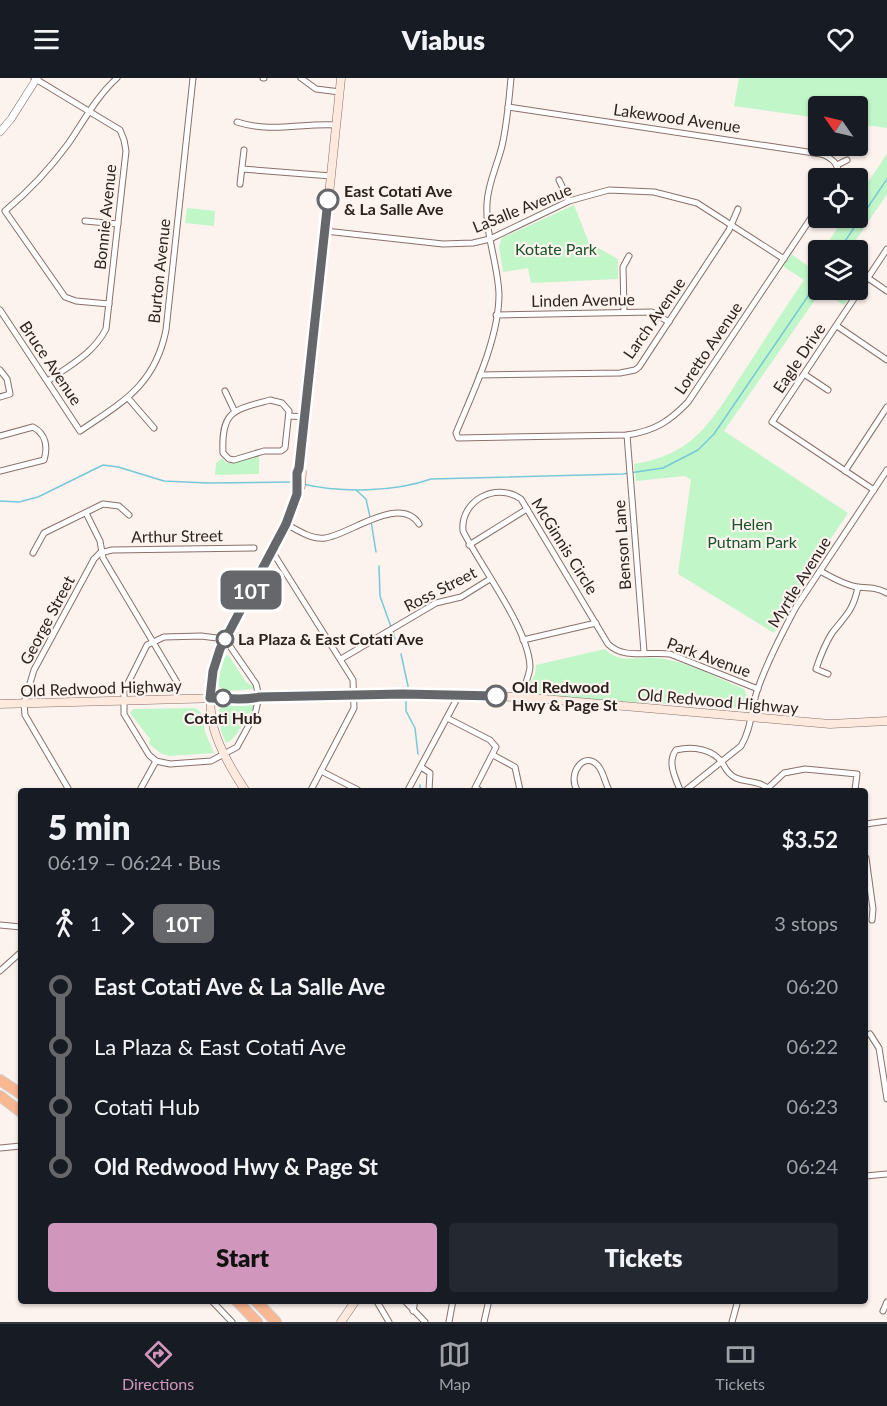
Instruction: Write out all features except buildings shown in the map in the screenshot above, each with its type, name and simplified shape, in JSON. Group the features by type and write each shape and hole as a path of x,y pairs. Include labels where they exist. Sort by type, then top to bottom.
{"highway":[{"path":"0,1080 18,1092"},
{"path":"0,1096 18,1110"},
{"path":"240,1304 257,1322"},
{"path":"259,1304 276,1322"}],"main road":[{"path":"244,788 214,730 210,698 216,658 286,524 297,490 299,480 297,473 306,417 341,78"},
{"name":"Old Redwood Highway","path":"0,704 239,698 251,694 259,697 407,694 521,697 830,724 887,721"},
{"path":"341,1322 353,1304"}],"street":[{"path":"0,132 11,119 36,78"},
{"name":"Bonnie Avenue","path":"36,78 120,130 126,151 106,329 99,343 90,352 48,381"},
{"path":"109,304 76,301 65,297 5,211 31,189 53,165 89,110 117,78"},
{"name":"Burton Avenue","path":"80,431 128,398 143,384 160,355 166,330 193,78"},
{"path":"301,78 316,89 340,92"},
{"path":"480,375 493,334 499,294 487,204 489,185 502,147 511,78"},
{"name":"Lakewood Avenue","path":"508,107 805,150 827,156 837,165"},
{"path":"237,122 257,128 271,129 304,125 336,125"},
{"path":"240,184 244,150"},
{"path":"838,168 837,165 847,160"},
{"path":"242,169 331,176"},
{"path":"559,180 569,201"},
{"name":"LaSalle Avenue","path":"325,231 443,244 473,243 490,239 569,201 609,190 654,192 697,203 784,259"},
{"name":"Larch Avenue","path":"480,375 629,372 639,367 733,225 738,209"},
{"path":"85,220 118,224"},
{"path":"784,259 808,223"},
{"name":"Eagle Drive","path":"868,278 887,249"},
{"path":"624,311 623,267 629,256"},
{"name":"Loretto Avenue","path":"480,375 456,433 458,438 627,435 647,432 675,416 688,402 784,259"},
{"path":"868,278 887,291"},
{"name":"Eagle Drive","path":"845,471 772,422 854,300"},
{"name":"Bruce Avenue","path":"0,310 80,431"},
{"name":"Linden Avenue","path":"496,315 652,312 669,322"},
{"path":"837,326 887,360"},
{"path":"0,370 7,380 10,394 0,398"},
{"path":"804,374 828,390"},
{"path":"225,391 234,410"},
{"path":"128,398 154,428"},
{"path":"270,400 285,405 289,416 283,450 264,451 234,460 225,456 222,446 226,420 234,410 270,400"},
{"path":"874,490 845,471 887,407"},
{"path":"289,416 306,417"},
{"path":"0,436 33,427 43,436 47,452 44,460 0,471"},
{"name":"Benson Lane","path":"627,435 644,652"},
{"name":"Myrtle Avenue","path":"690,788 741,746 747,736 758,689 785,627 887,470"},
{"name":"McGinnis Circle","path":"521,697 530,669 523,640 514,618 462,531 466,512 483,496 504,491 513,493 521,499 608,644 615,650"},
{"path":"33,553 44,534 103,504 110,503 122,508 129,515"},
{"path":"469,545 527,509"},
{"path":"286,524 316,538 326,538 396,512 409,515 419,524"},
{"path":"86,513 100,542 100,553 178,684"},
{"name":"Arthur Street","path":"100,553 112,550 254,548"},
{"path":"272,551 353,680 352,715 311,788"},
{"name":"George Street","path":"24,703 34,670 94,559 100,553"},
{"path":"820,571 837,581 858,587 867,586 887,593"},
{"name":"Ross Street","path":"340,659 436,603 461,597 490,579"},
{"path":"828,674 816,669 821,654 832,634 854,605 858,587"},
{"path":"523,640 596,623"},
{"path":"201,636 225,639 256,684 259,697 255,714 237,747 211,761 170,764 156,761 149,755 124,714 124,691 147,645 164,637 201,636"},
{"name":"Park Avenue","path":"615,650 624,654 657,652 682,658 758,689"},
{"path":"409,788 459,695"},
{"path":"24,703 25,715 68,788"},
{"path":"447,718 490,740 496,747 494,755 475,788"},
{"path":"679,788 671,764 676,750 705,750 713,754 734,777 762,783 767,788"},
{"path":"494,755 515,767 520,788"},
{"path":"141,788 156,761"},
{"path":"576,788 575,769 584,762 596,764 608,788"},
{"path":"421,767 430,773 429,788"},
{"path":"771,788 784,773 805,769 857,774 855,788"},
{"path":"321,771 354,788"},
{"path":"868,824 887,821"},
{"path":"868,873 873,909 872,920"},
{"path":"0,925 18,927"},
{"path":"0,971 18,955"},
{"path":"870,1034 879,1048 887,1099"},
{"path":"0,1148 18,1146"},
{"path":"868,1176 887,1174"},
{"path":"883,1311 887,1302"},
{"path":"215,1304 232,1322"},
{"path":"378,1304 389,1322"},
{"path":"407,1304 424,1322"},
{"path":"413,1311 414,1304"},
{"path":"448,1322 452,1304"},
{"path":"484,1322 488,1304"},
{"path":"732,1322 737,1304"}],"green space":[{"path":"739,78 887,78 887,128 868,125 868,96 808,96 808,116 734,106"},
{"path":"887,154 887,194 868,222 868,182"},
{"name":"Kotate Park","path":"574,205 589,243 618,259 618,279 531,283 528,268 503,272 499,246 502,238"},
{"path":"187,208 215,211 214,226 185,223"},
{"path":"837,228 864,228 856,240 830,240"},
{"name":"Helen Putnam Park","path":"791,254 808,266 808,300 815,300 724,431 848,513 811,568 774,633 678,574 691,480 685,476 636,481 634,464 660,458 679,449 694,438 717,412 804,280 783,266"},
{"name":"Helen Putnam Park","path":"836,300 847,300 844,305"},
{"path":"259,455 259,474 215,475 216,463 222,458 226,463 233,463"},
{"path":"605,649 623,659 649,657 691,666 744,689 746,700 738,708 530,694 528,687 535,674 536,665"},
{"path":"227,655 246,682 254,687 253,689 225,691 217,685 221,664"},
{"path":"249,702 256,704 255,708 235,737 226,743 221,731 219,710 223,705 243,705"},
{"path":"196,708 202,714 205,732 214,753 169,756 162,754 149,744 150,739 130,713 133,709"}],"waterway":[{"path":"846,240 887,179"},
{"path":"303,484 334,489 368,490 401,487 431,479 623,474 663,468 698,450 714,434 808,296"},
{"path":"0,501 19,502 38,497 103,465 118,467 164,481 293,482"},
{"path":"356,490 366,499 370,517"},
{"path":"371,521 376,552"},
{"path":"379,566 380,596 391,627"},
{"path":"393,631 395,639"},
{"path":"401,654 408,686 407,692"},
{"path":"406,696 406,711 415,728 418,754"}],"bus line":[{"name":"10T","path":"328,200 305,428 297,473 297,494 286,524 216,658 210,698 244,700 259,697 403,694 496,696"}],"place":[{"name":"East Cotati Ave & La Salle Ave","path":"328,200"},
{"name":"La Plaza & East Cotati Ave","path":"225,639"},
{"name":"Old Redwood Hwy & Page St","path":"496,696"},
{"name":"Cotati Hub","path":"223,698"}]}
